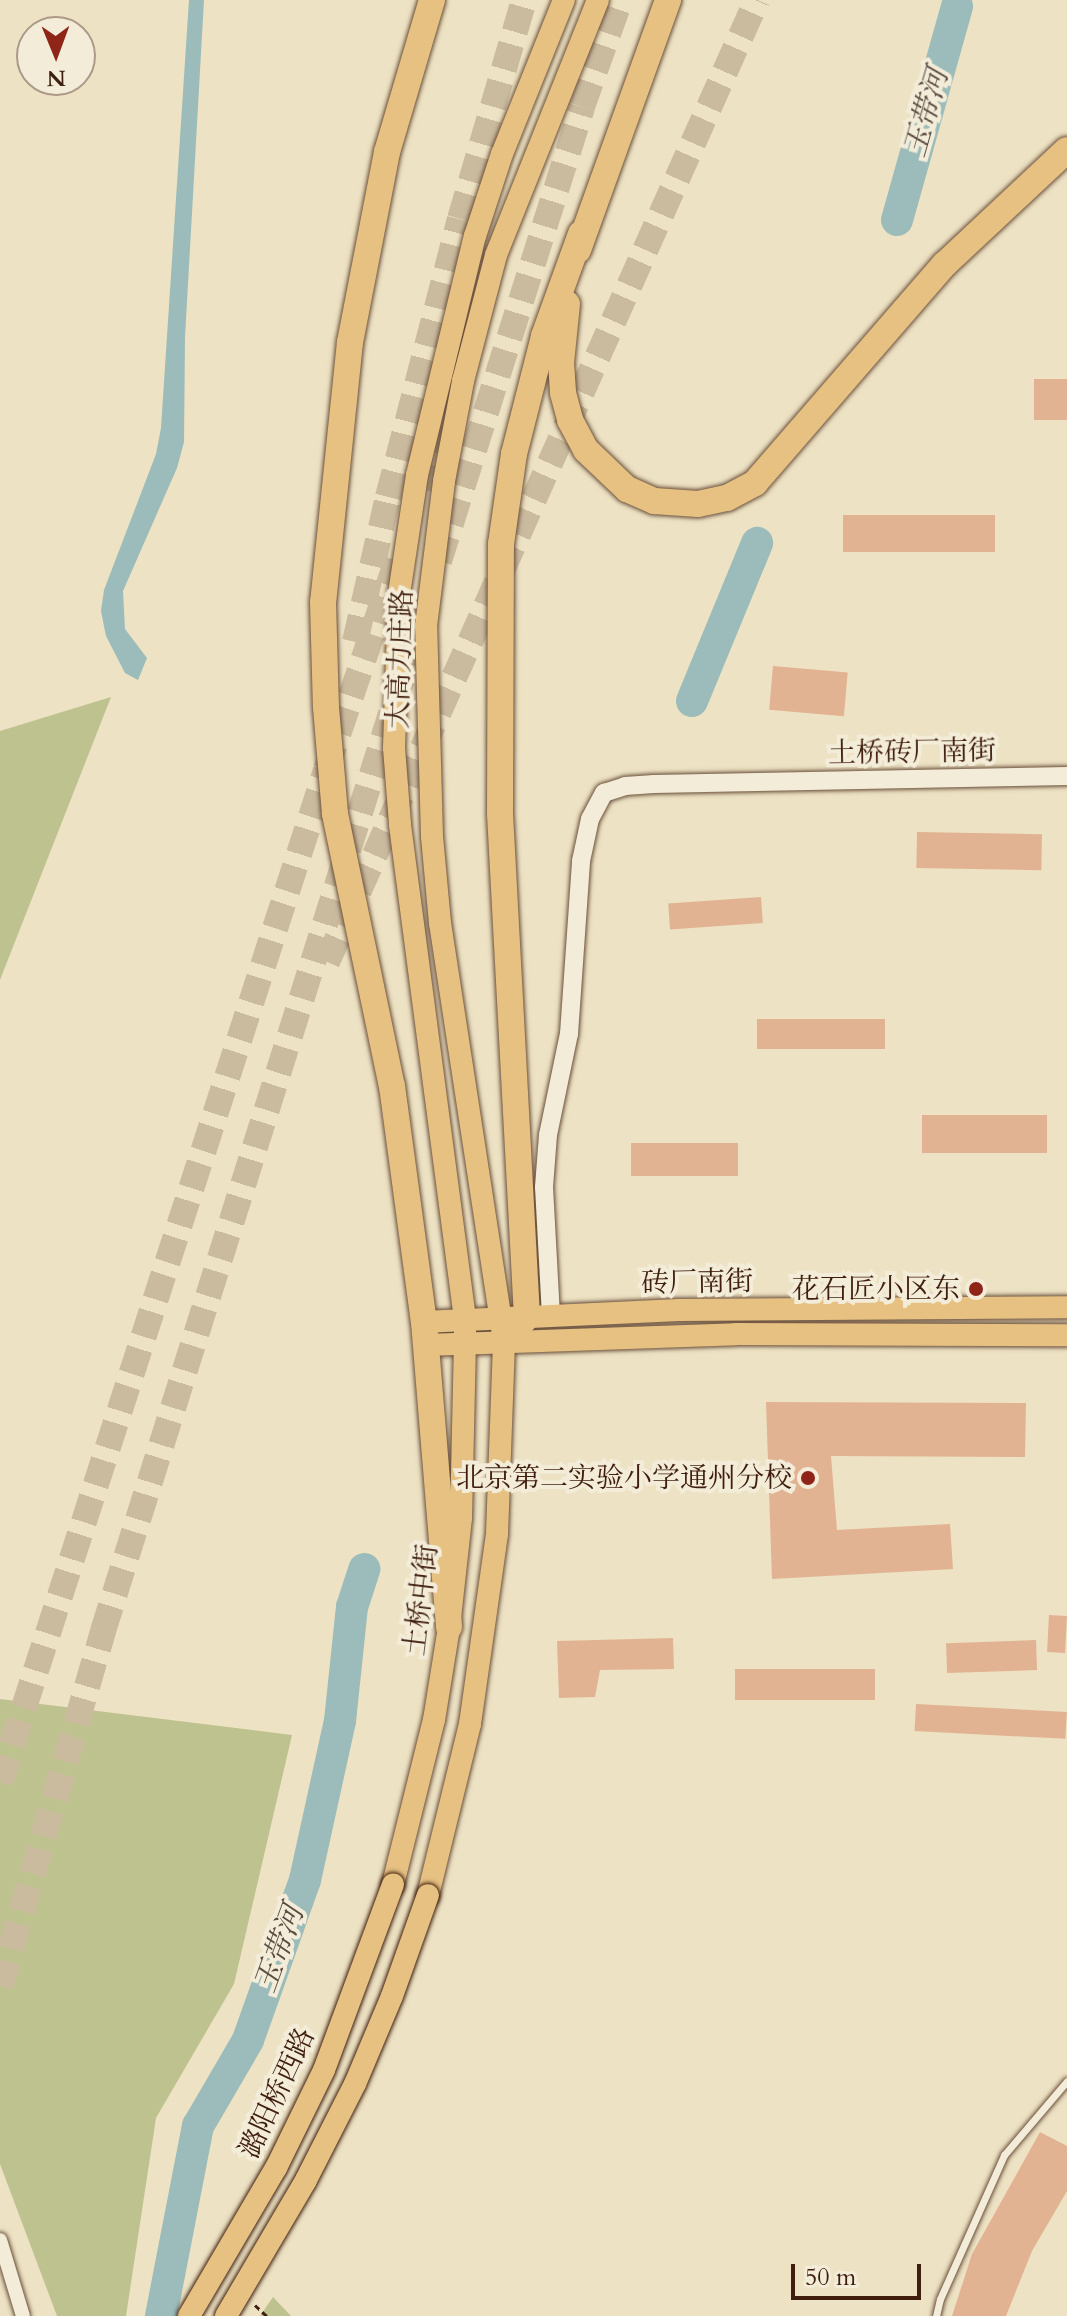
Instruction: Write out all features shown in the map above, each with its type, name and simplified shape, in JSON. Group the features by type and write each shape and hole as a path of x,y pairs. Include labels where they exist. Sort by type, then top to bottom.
{"highway":[{"path":"432,0 387,152 350,342 323,602 326,707 335,814 392,1086 425,1333 449,1627"},
{"path":"521,1323 500,813 501,544 514,454 544,336 668,0"},
{"path":"581,234 563,320 563,393 570,420 586,450 627,489 673,505 698,504 727,498 755,483 944,265 1067,150"}],"main road":[{"name":"大高力庄路","path":"465,1319 400,824 394,748 399,594 417,475 475,236 502,154 564,0"},
{"name":"大高力庄路","path":"226,2316 306,2180 355,2084 392,1996 428,1895 470,1724 497,1534 521,1323 440,923 431,820 426,626 444,481 463,381 496,255 598,0"},
{"name":"砖厂南街","path":"425,1333 465,1343 521,1323 679,1310 1067,1307"},
{"name":"砖厂南街","path":"425,1333 465,1319 751,1334 1067,1335"},
{"name":"土桥中街","path":"393,1884 431,1735 449,1627 462,1505 465,1319"},
{"name":"潞阳桥西路","path":"189,2316 276,2168 324,2070 393,1884"}],"street":[{"name":"土桥砖厂南街","path":"521,1323 544,1187 548,1135 569,1034 581,861 590,819 604,793 625,786 1067,776"},
{"path":"0,2240 23,2316"}],"lane":[{"path":"936,2316 940,2299 1004,2155 1067,2081"},
{"path":"189,2316 187,2300 202,2274"}],"green space":[{"path":"111,697 0,980 0,731"},
{"path":"0,1699 292,1735 234,1984 156,2118 126,2316 57,2316 0,2164"},
{"path":"273,2297 291,2316 260,2316"}],"water":[{"path":"189,0 204,0 185,337 184,442 177,468 123,591 125,629 147,658 138,680 125,673 106,636 101,611 104,590 156,454 161,428"}],"building":[{"path":"1034,379 1067,379 1067,420 1034,420"},
{"path":"843,515 995,515 995,552 843,552"},
{"path":"773,666 848,673 844,716 769,710"},
{"path":"917,832 1042,834 1041,870 916,868"},
{"path":"761,897 763,923 670,929 668,903"},
{"path":"757,1019 885,1019 885,1049 757,1049"},
{"path":"922,1115 1047,1115 1047,1153 922,1153"},
{"path":"631,1143 738,1143 738,1176 631,1176"},
{"path":"766,1402 1026,1403 1025,1457 831,1456 837,1530 950,1524 953,1569 772,1579"},
{"path":"1049,1615 1067,1616 1065,1653 1047,1652"},
{"path":"673,1638 674,1669 600,1670 595,1697 559,1698 557,1641"},
{"path":"1036,1640 1037,1670 947,1673 946,1643"},
{"path":"735,1669 875,1669 875,1700 735,1700"},
{"path":"916,1704 1067,1712 1065,1739 915,1731"},
{"path":"1040,2132 1067,2146 1067,2191 1032,2251 1006,2316 952,2316 972,2254"}],"waterway":[{"name":"玉带河","path":"897,220 957,6"},
{"name":"玉带河","path":"692,701 757,543"},
{"name":"玉带河","path":"161,2316 198,2126 248,2040 305,1880 340,1721 352,1607 364,1569"}],"tunnel":[{"path":"355,642 388,497 460,219 524,0"},
{"path":"439,561 582,107 620,0"},
{"path":"327,962 757,0"},
{"path":"422,489 454,393"},
{"path":"0,1782 326,770 400,552"},
{"path":"0,1986 103,1631 426,602"}],"place":[{"name":"花石匠小区东","path":"976,1289"},
{"name":"北京第二实验小学通州分校","path":"808,1478"}]}
